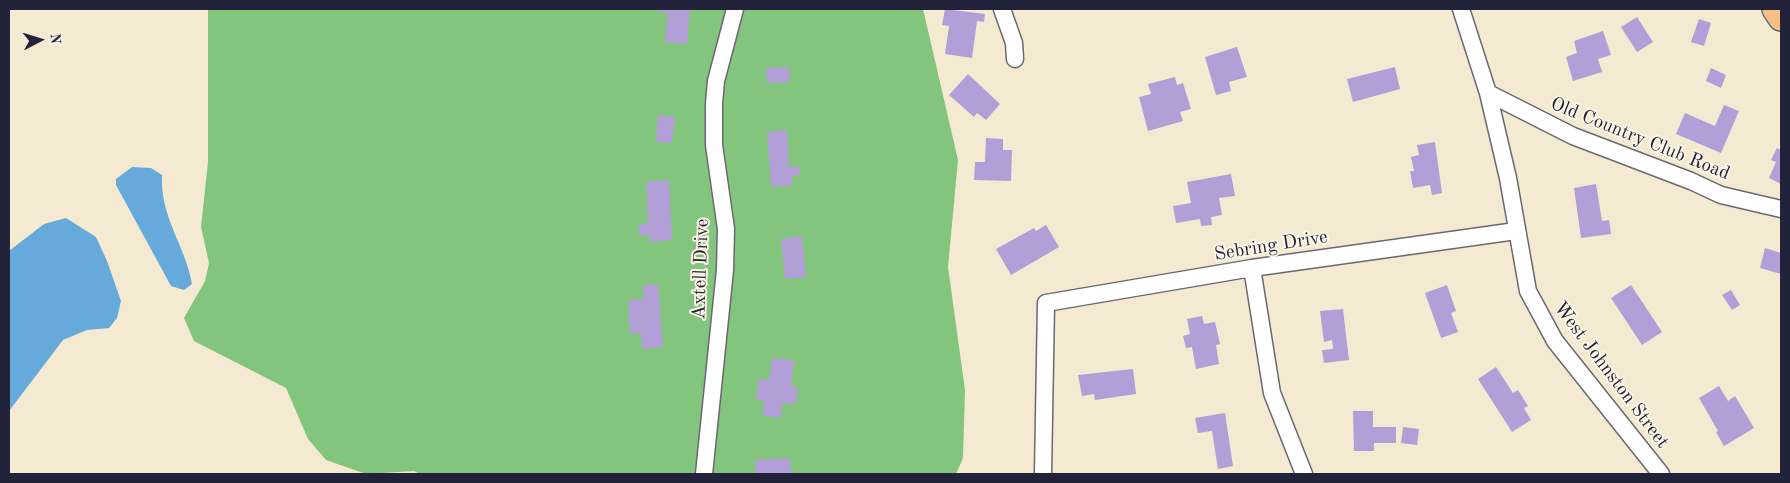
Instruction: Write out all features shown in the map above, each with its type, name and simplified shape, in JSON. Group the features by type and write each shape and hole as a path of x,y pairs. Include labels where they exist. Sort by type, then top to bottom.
{"main road":[{"path":"1775,9 1781,18"}],"street":[{"name":"Axtell Drive","path":"704,474 725,270 726,228 714,146 714,103 716,81 735,9"},
{"path":"1002,9 1014,43 1014,59"},
{"name":"West Johnston Street","path":"1461,9 1488,93 1508,178 1528,291 1544,325 1662,474"},
{"name":"Old Country Club Road","path":"1488,93 1573,136 1691,181 1721,195 1781,209"},
{"name":"Sebring Drive","path":"1043,474 1046,303 1252,268 1516,231"},
{"path":"1252,268 1272,393 1304,474"}],"green space":[{"path":"208,9 923,9 958,160 948,267 965,390 963,458 956,474 420,474 414,471 366,474 326,460 308,439 286,388 194,341 184,318 205,281 209,263 201,227 208,162"}],"water":[{"path":"132,167 151,168 162,175 165,205 189,270 192,284 184,290 171,286 116,185 116,179"},
{"path":"66,218 96,237 107,261 121,301 117,318 109,328 87,330 63,340 9,411 9,251 44,224"}],"building":[{"path":"659,9 690,9 687,44 665,42 668,13 659,12"},
{"path":"945,9 985,14 984,22 977,21 972,58 945,54 949,26 942,25"},
{"path":"1637,17 1653,42 1637,52 1621,27"},
{"path":"1699,19 1711,23 1704,46 1691,42"},
{"path":"1603,31 1611,55 1598,59 1602,72 1573,81 1566,57 1577,53 1574,41"},
{"path":"1237,47 1247,77 1229,82 1231,91 1216,95 1205,57"},
{"path":"789,67 790,82 767,83 766,68"},
{"path":"1395,67 1400,89 1353,102 1347,79"},
{"path":"1711,68 1726,75 1721,88 1706,81"},
{"path":"968,74 1000,104 986,120 977,113 974,117 949,95"},
{"path":"1175,77 1177,85 1183,83 1191,109 1180,112 1183,121 1148,131 1139,97 1151,94 1148,84"},
{"path":"1724,105 1739,111 1721,153 1676,134 1685,113 1715,126"},
{"path":"658,115 675,117 672,143 656,142"},
{"path":"787,130 789,167 799,166 800,175 792,176 793,185 771,187 767,132"},
{"path":"986,138 1003,139 1003,150 1012,150 1011,181 974,180 975,162 985,162"},
{"path":"1435,142 1442,193 1432,195 1430,185 1413,188 1410,171 1414,171 1411,157 1419,155 1417,145"},
{"path":"1777,148 1781,150 1781,184 1769,178 1776,162 1771,160"},
{"path":"1231,174 1235,196 1219,198 1222,215 1211,217 1212,225 1201,226 1200,219 1176,223 1173,206 1191,203 1187,182"},
{"path":"669,180 672,240 650,242 649,235 639,236 639,224 648,223 646,182"},
{"path":"1596,184 1602,221 1609,220 1611,234 1581,238 1574,188"},
{"path":"1046,225 1059,247 1011,275 996,249 1034,228 1036,231"},
{"path":"802,236 806,277 785,279 781,239"},
{"path":"1765,248 1781,253 1781,274 1760,268"},
{"path":"658,284 663,347 642,349 641,333 630,334 628,300 644,299 643,285"},
{"path":"1447,285 1456,311 1451,313 1458,332 1441,338 1425,293"},
{"path":"1631,285 1662,332 1642,345 1611,298"},
{"path":"1731,290 1740,305 1732,310 1722,295"},
{"path":"1343,309 1349,360 1324,363 1322,350 1333,349 1332,340 1324,342 1320,311"},
{"path":"1202,316 1204,324 1215,322 1220,344 1216,345 1219,364 1196,369 1192,347 1186,348 1183,336 1190,334 1187,319"},
{"path":"772,358 794,360 791,386 798,387 796,404 782,403 781,418 762,415 764,400 756,400 759,379 769,380"},
{"path":"1496,367 1513,393 1518,390 1528,406 1524,408 1531,420 1512,432 1478,379"},
{"path":"1133,369 1136,394 1095,400 1094,394 1082,396 1078,375"},
{"path":"1719,386 1728,401 1735,396 1754,428 1724,446 1716,432 1718,431 1699,398"},
{"path":"1353,411 1373,411 1373,427 1396,427 1396,443 1374,443 1374,451 1354,451"},
{"path":"1225,413 1233,466 1218,469 1212,431 1198,433 1195,418"},
{"path":"1403,427 1419,429 1417,445 1401,443"},
{"path":"790,458 791,474 756,474 755,460"}]}
